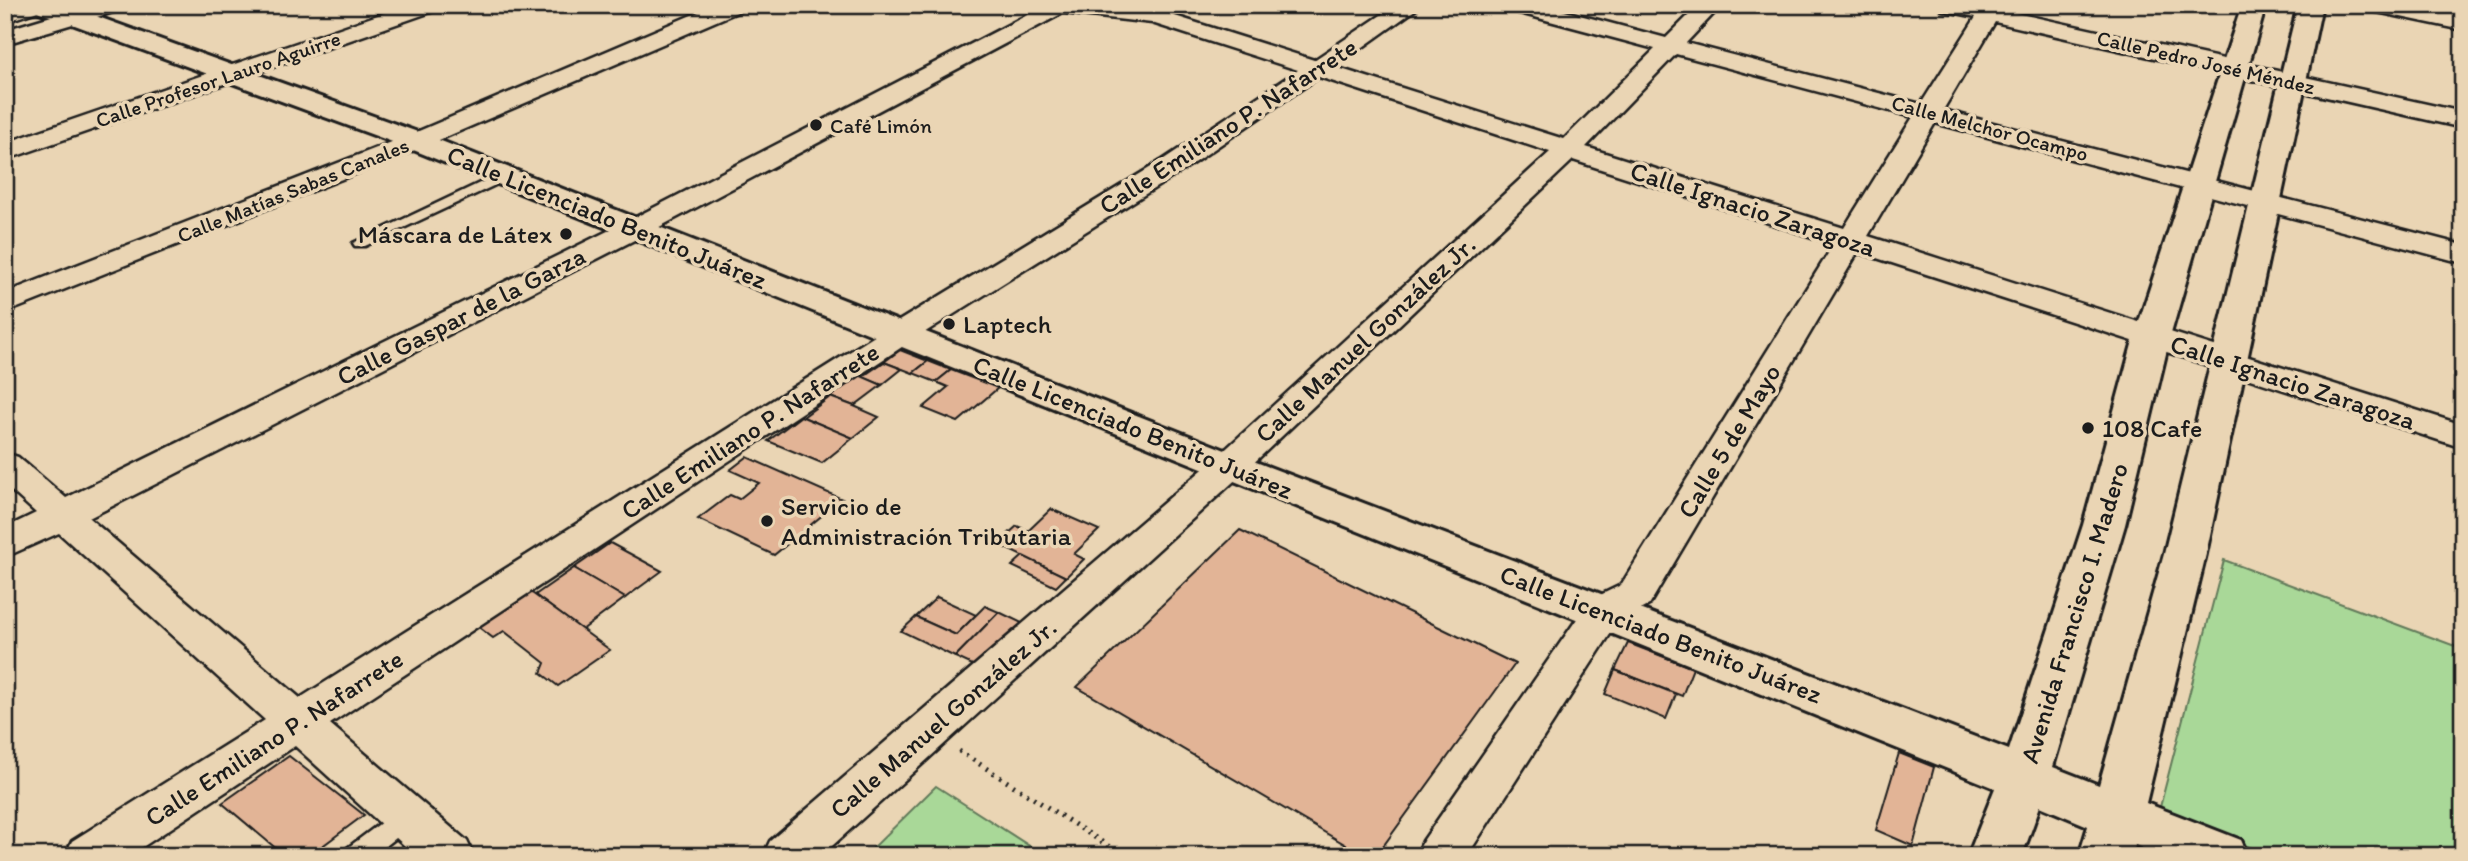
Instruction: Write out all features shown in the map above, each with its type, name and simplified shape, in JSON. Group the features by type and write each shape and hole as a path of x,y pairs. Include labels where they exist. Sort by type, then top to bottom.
{"main road":[{"name":"Avenida Francisco I. Madero","path":"1995,856 2025,777 2104,525 2152,337 2254,5"},
{"path":"2106,856 2185,554 2310,5"},
{"name":"Calle Licenciado Benito Juárez","path":"54,9 231,76 416,141 1229,466 1604,611 2222,856"}],"street":[{"path":"5,37 54,9 112,5"},
{"name":"Calle Profesor Lauro Aguirre","path":"5,152 231,76 429,5"},
{"name":"Calle Matías Sabas Canales","path":"5,304 416,141 734,5"},
{"name":"Calle Ignacio Zaragoza","path":"1038,5 1156,17 2463,437"},
{"name":"Calle Emiliano P. Nafarrete","path":"89,856 900,334 1170,167 1411,5"},
{"name":"Calle Melchor Ocampo","path":"1516,5 2463,254"},
{"name":"Calle Manuel González Jr.","path":"787,856 1229,466 1568,150 1711,5"},
{"name":"Calle Pedro José Méndez","path":"1950,5 1992,10 2234,69 2463,120"},
{"path":"2372,5 2463,23"},
{"name":"Calle Gaspar de la Garza","path":"5,544 638,228 1062,6"},
{"name":"Calle 5 de Mayo","path":"1440,856 1604,611 1635,595 1992,10"},
{"path":"5,465 450,856"}],"lane":[{"path":"5,19 54,9"},
{"path":"360,243 503,176"},
{"path":"355,856 406,817"}],"path":[{"path":"928,731 1124,856"}],"green space":[{"path":"2224,560 2463,649 2463,856 2272,856 2159,811"},
{"path":"936,786 1045,856 865,856"}],"building":[{"path":"900,350 928,361 913,373 884,362"},
{"path":"928,361 951,370 936,382 913,373"},
{"path":"884,362 902,369 882,385 862,377"},
{"path":"951,370 998,388 958,422 923,408 948,387 936,382"},
{"path":"859,375 882,385 854,406 830,397"},
{"path":"830,397 879,417 853,438 803,417"},
{"path":"801,416 853,438 822,463 768,441"},
{"path":"747,457 842,499 774,555 698,519 730,495 739,499 759,483 730,470"},
{"path":"1051,509 1099,530 1074,554 1084,559 1066,577 997,544 1017,526 1028,531"},
{"path":"1240,530 1515,664 1376,856 1365,856 1077,687"},
{"path":"610,543 662,571 625,598 574,568"},
{"path":"1023,556 1066,577 1056,587 1012,566"},
{"path":"574,568 625,598 582,630 535,595"},
{"path":"525,588 610,650 558,686 541,673 545,663 504,631 493,638 472,622"},
{"path":"937,597 976,615 956,635 916,617"},
{"path":"985,606 999,612 955,657 901,631 916,617 956,635"},
{"path":"999,612 1022,623 979,668 955,657"},
{"path":"1628,643 1693,668 1682,696 1615,670"},
{"path":"1615,670 1676,694 1666,719 1605,694"},
{"path":"1899,753 1934,767 1913,846 1876,830"},
{"path":"289,756 364,815 309,856 285,856 222,803"}],"place":[{"name":"Café Limón","path":"816,125"},
{"name":"Máscara de Látex","path":"566,234"},
{"name":"Laptech","path":"949,324"},
{"name":"108 Cafe","path":"2088,428"},
{"name":"Servicio de Administración Tributaria","path":"767,521"}]}
